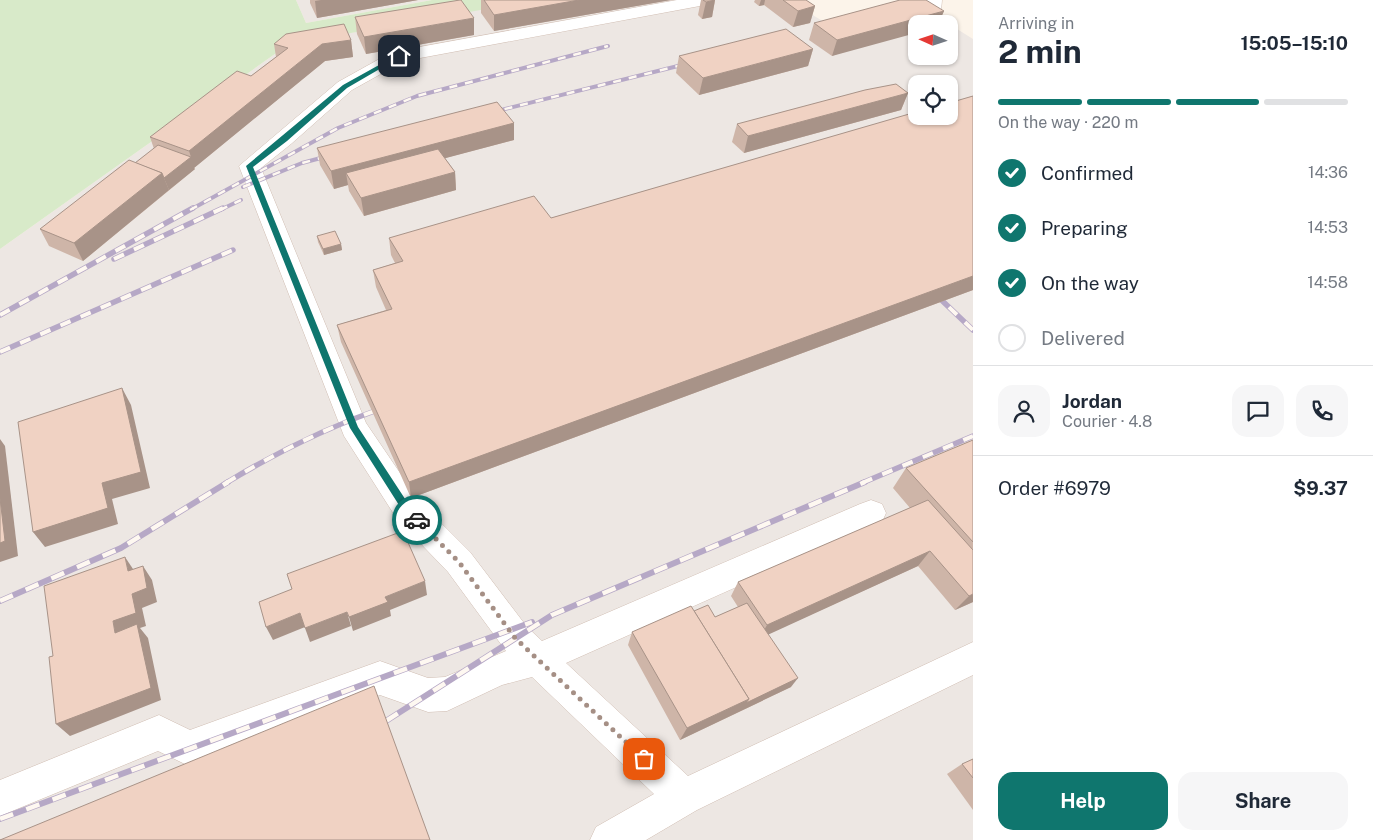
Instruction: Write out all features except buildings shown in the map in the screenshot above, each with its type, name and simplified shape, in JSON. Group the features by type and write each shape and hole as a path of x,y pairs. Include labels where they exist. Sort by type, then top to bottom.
{"lane":[{"path":"684,797 515,638 459,562 408,510 354,428 250,166 284,140 345,86 399,56 705,0"},
{"path":"926,15 932,11 934,0"},
{"path":"0,798 160,733 189,748 380,678 428,695 447,694 497,670 538,659 871,513"},
{"path":"609,840 684,797 973,658"}],"shaded area":[{"path":"296,0 432,0 306,23"},
{"path":"532,0 788,0 839,31 923,9 933,15 908,15 908,65 958,65 958,30 973,39 973,840 0,840 0,249 289,44"}],"green space":[{"path":"0,0 296,0 306,23 432,0 537,0 289,44 0,249"}],"railway":[{"path":"190,210 338,128 417,96 608,46"},
{"path":"489,113 690,63"},
{"path":"243,187 302,163 332,155"},
{"path":"220,210 241,200"},
{"path":"0,315 193,208"},
{"path":"114,259 223,208"},
{"path":"0,352 233,250"},
{"path":"933,292 973,330"},
{"path":"226,483 304,441 386,407"},
{"path":"862,483 973,436"},
{"path":"0,601 121,548 228,482"},
{"path":"386,721 552,615 865,482"},
{"path":"0,819 532,622"}],"way so far":[{"path":"417,520 459,562 511,630 515,638 644,759"}],"route":[{"path":"399,56 345,86 284,140 250,166 354,428 408,510 417,520"}]}
